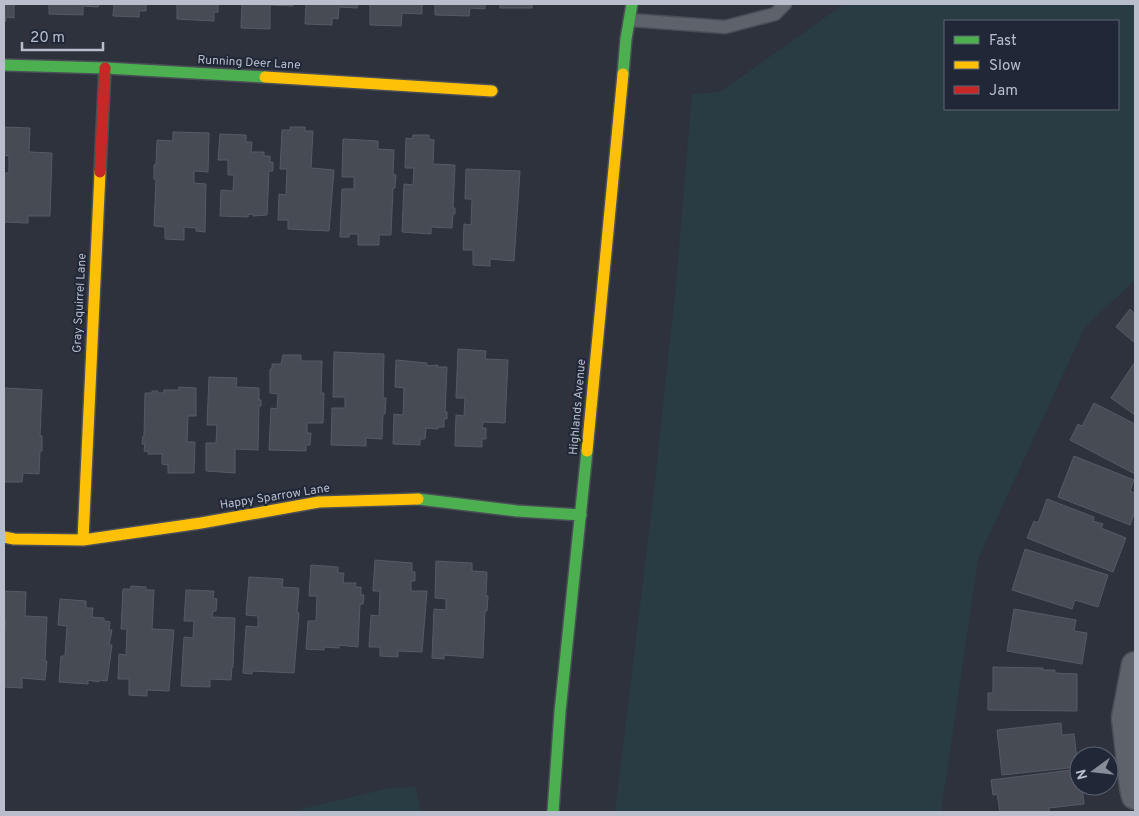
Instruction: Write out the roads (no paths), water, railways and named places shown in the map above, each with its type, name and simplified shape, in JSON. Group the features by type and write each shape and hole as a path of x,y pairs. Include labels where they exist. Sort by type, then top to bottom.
{"street":[{"name":"Highlands Avenue","path":"553,812 560,712 581,515 626,40 632,4"},
{"name":"Running Deer Lane","path":"4,65 105,68 492,91"},
{"name":"Gray Squirrel Lane","path":"83,540 105,68"},
{"name":"Happy Sparrow Lane","path":"4,537 14,539 83,540 201,523 319,502 420,499 517,511 581,515"},
{"path":"1135,665 1125,718 1135,796"}],"lane":[{"path":"630,20 725,27 775,14 785,4"}]}
